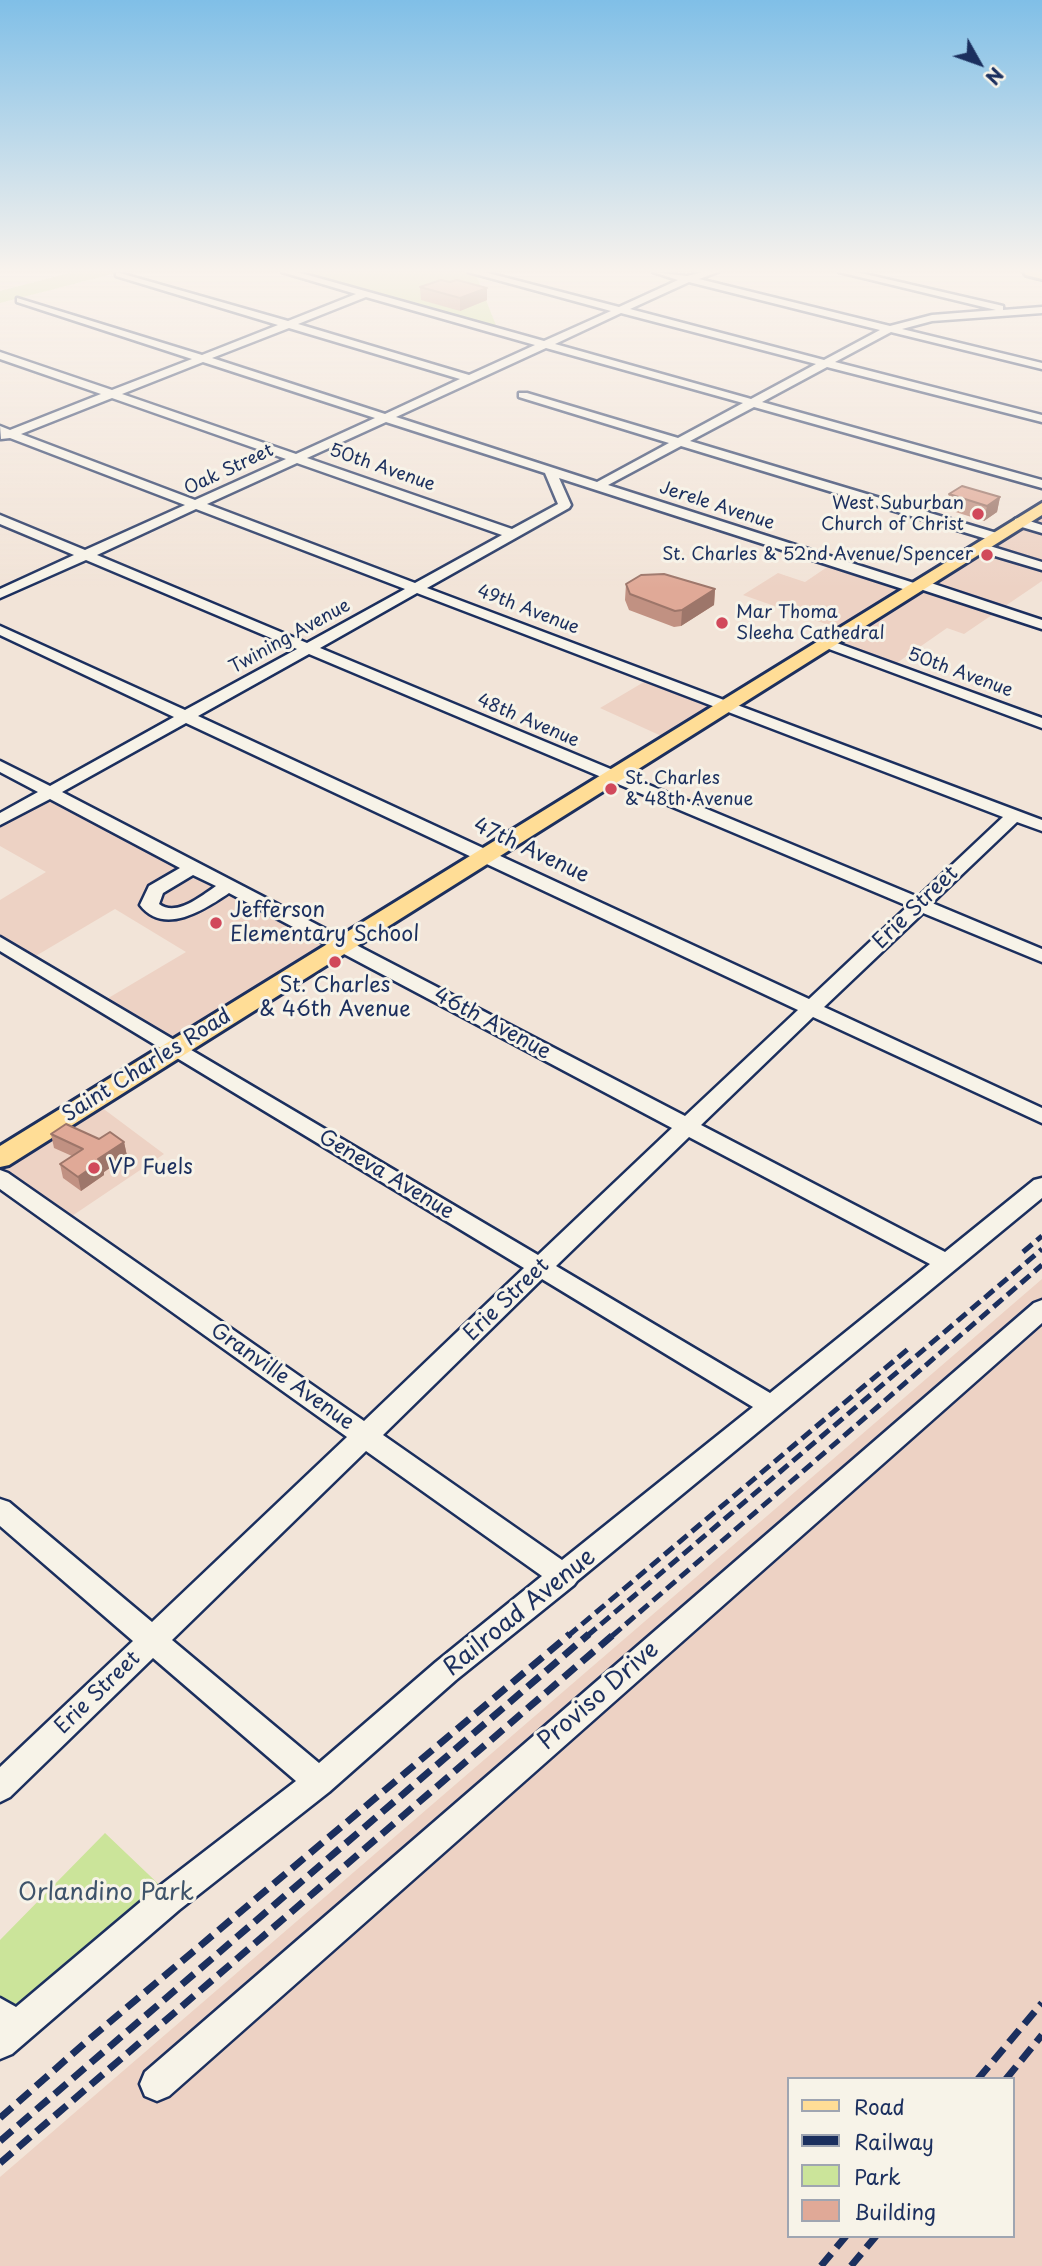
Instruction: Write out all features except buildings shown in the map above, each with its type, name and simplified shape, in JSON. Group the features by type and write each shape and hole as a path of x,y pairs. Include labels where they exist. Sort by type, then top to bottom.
{"main road":[{"name":"Saint Charles Road","path":"0,1158 1042,508"}],"street":[{"name":"50th Avenue","path":"64,378 513,534"},
{"path":"4,434 152,378"},
{"name":"Jerele Avenue","path":"265,378 550,471 1042,625"},
{"path":"466,378 470,379"},
{"name":"Oak Street","path":"0,594 473,378"},
{"path":"669,378 1042,484"},
{"path":"598,486 796,378"},
{"path":"881,378 1042,419"},
{"path":"523,395 680,442 988,542 1042,566"},
{"name":"49th Avenue","path":"4,434 1042,826"},
{"name":"Twining Avenue","path":"0,820 565,505 550,471"},
{"name":"48th Avenue","path":"0,519 1042,956"},
{"path":"1020,522 1042,529"},
{"name":"47th Avenue","path":"0,630 1042,1116"},
{"name":"50th Avenue","path":"826,643 1042,723"},
{"name":"46th Avenue","path":"0,766 947,1263"},
{"name":"Erie Street","path":"0,1787 919,904 1015,816"},
{"path":"192,868 155,890 149,905 154,910 173,914 187,911 228,886"},
{"name":"Geneva Avenue","path":"0,943 772,1406"},
{"name":"Granville Avenue","path":"0,1178 565,1577"},
{"name":"Railroad Avenue","path":"5,2029 319,1782 446,1671 565,1577 1042,1186"},
{"name":"Proviso Drive","path":"158,2084 1042,1309"},
{"path":"0,1510 319,1782"}],"shaded area":[{"path":"1042,508 1042,581 964,634 947,628 891,667 827,644"},
{"path":"833,563 910,588 843,630 743,595 778,573 805,582"},
{"path":"649,679 720,706 668,739 600,708"},
{"name":"Jefferson Elementary School","path":"49,794 335,945 177,1044 105,1000 186,952 115,909 34,957 0,937 0,900 46,872 0,846 0,822"},
{"path":"93,1101 164,1154 63,1222 0,1175 0,1159"},
{"path":"1042,1279 1042,2266 0,2266 0,2177"}],"green space":[{"name":"Orlandino Park","path":"105,1833 169,1894 0,2021 0,1940"}],"railway":[{"path":"1023,1252 1042,1236"},
{"path":"587,1636 1042,1249"},
{"path":"612,1636 1042,1265"},
{"path":"568,1636 908,1349"},
{"path":"0,2118 86,2042 570,1634"},
{"path":"0,2141 589,1634"},
{"path":"0,2163 614,1634"},
{"path":"980,2077 1042,2003"},
{"path":"1008,2077 1042,2035"},
{"path":"821,2266 844,2238"},
{"path":"851,2266 874,2238"}],"place":[{"name":"West Suburban Church of Christ","path":"978,514"},
{"name":"St. Charles & 52nd Avenue/Spencer","path":"987,555"},
{"name":"Mar Thoma Sleeha Cathedral","path":"722,623"},
{"name":"St. Charles & 48th Avenue","path":"611,789"},
{"name":"Jefferson Elementary School","path":"216,923"},
{"name":"St. Charles & 46th Avenue","path":"335,962"},
{"name":"VP Fuels","path":"94,1168"}]}
